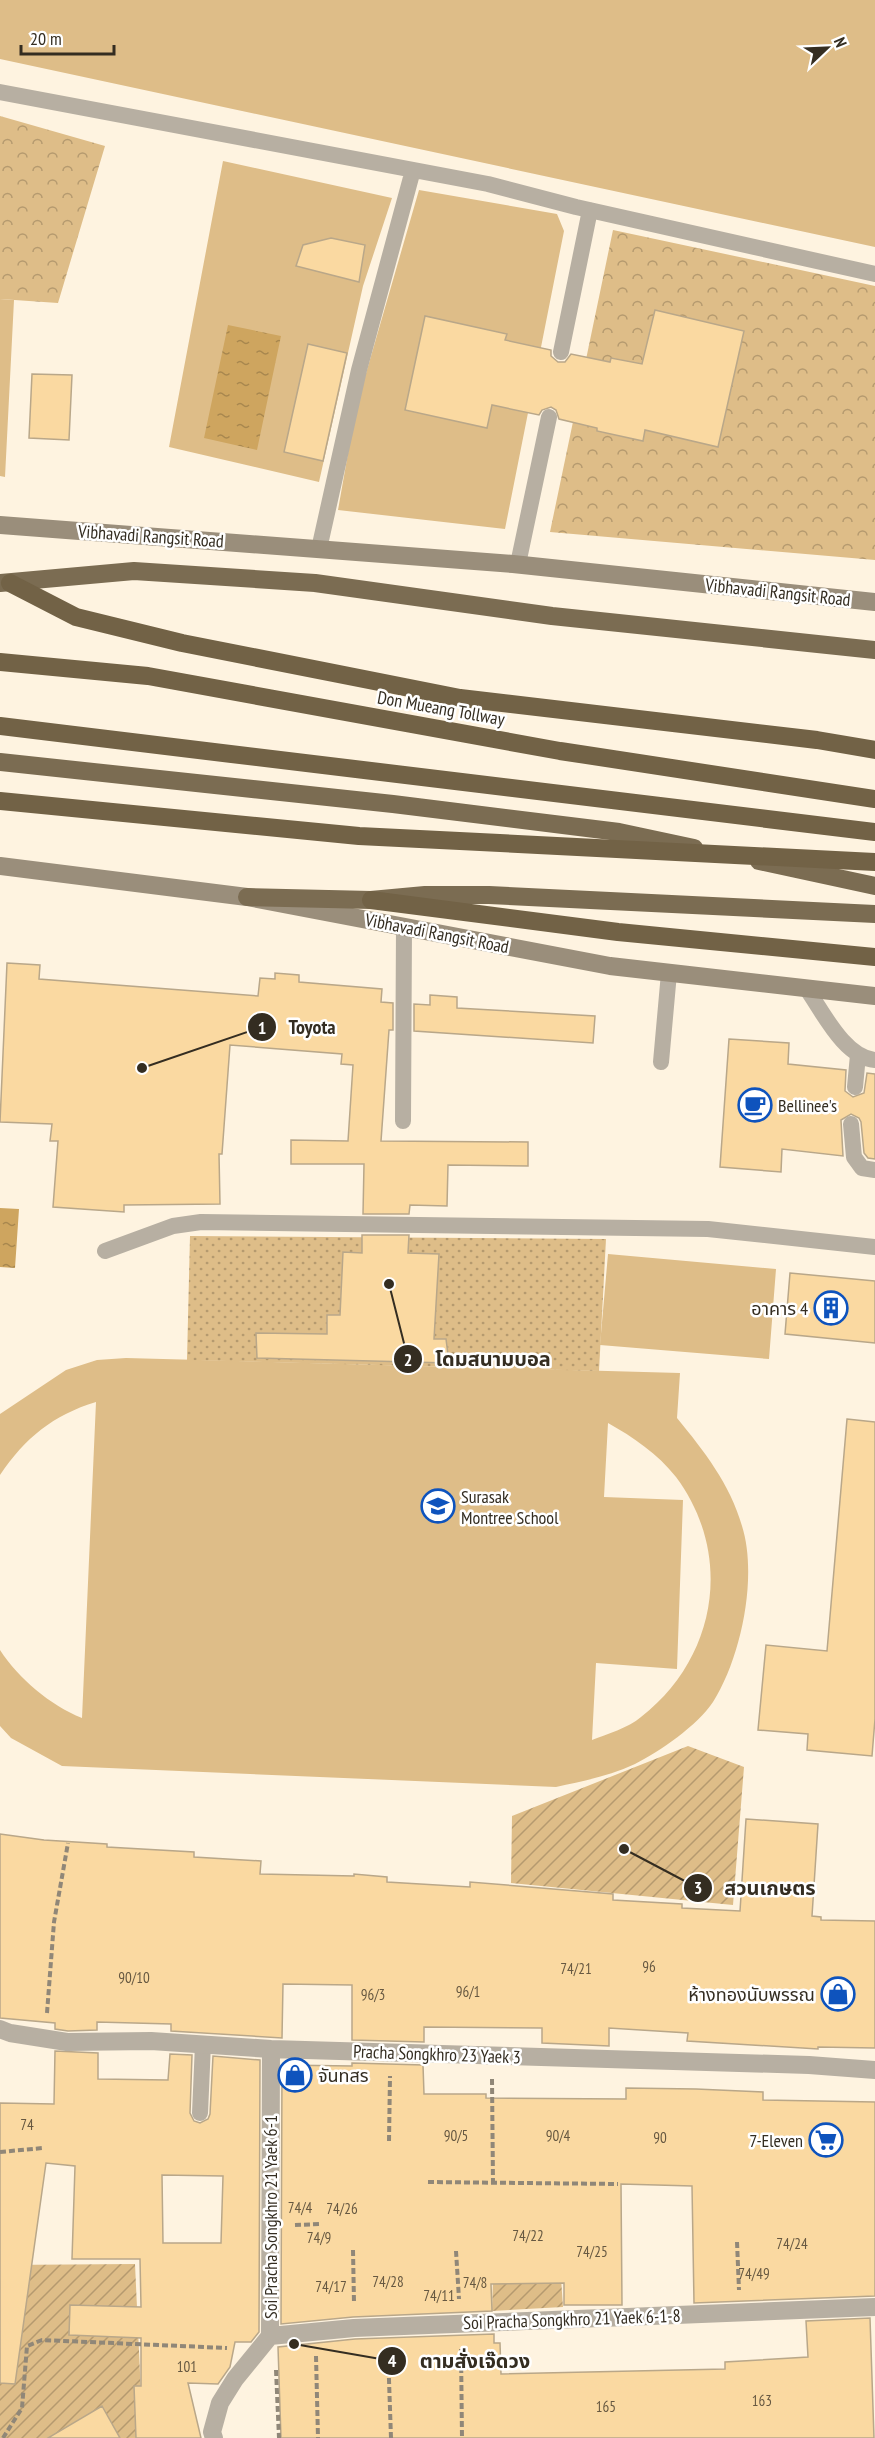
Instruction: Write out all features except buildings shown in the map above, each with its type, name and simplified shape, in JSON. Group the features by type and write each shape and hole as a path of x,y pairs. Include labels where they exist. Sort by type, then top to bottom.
{"highway":[{"name":"Vibhavadi Rangsit Road","path":"5,583 134,571 315,583 552,616 875,650"},
{"path":"5,583 76,617 182,643 460,698 817,740 875,750"},
{"name":"Don Mueang Tollway","path":"0,662 148,676 560,751 875,799"},
{"path":"0,726 875,832"},
{"path":"0,762 393,804 619,832 875,886"},
{"path":"0,801 359,836 875,862"},
{"path":"371,900 425,895 489,895 875,914"},
{"path":"247,897 371,900 618,932 875,957"}],"main road":[{"name":"Vibhavadi Rangsit Road","path":"0,525 518,564 875,602"},
{"name":"Vibhavadi Rangsit Road","path":"0,866 247,897 610,966 875,996"}],"street":[{"name":"Pracha Songkhro 23 Yaek 3","path":"0,2029 10,2033 67,2042 151,2041 271,2049 809,2065 875,2070"},
{"name":"Soi Pracha Songkhro 21 Yaek 6-1","path":"264,2343 271,2049"},
{"name":"Soi Pracha Songkhro 21 Yaek 6-1-8","path":"264,2343 316,2332 354,2328 875,2307"},
{"path":"214,2438 212,2432 220,2403 264,2343"}],"lane":[{"path":"0,92 488,184 590,210 875,274"},
{"path":"320,549 359,370 413,170"},
{"path":"561,352 590,210"},
{"path":"518,564 549,417"},
{"path":"403,1121 404,927"},
{"path":"661,1062 669,973"},
{"path":"806,988 851,1052 875,1060"},
{"path":"855,1087 858,1055"},
{"path":"851,1124 854,1158 862,1168 875,1170"},
{"path":"105,1251 173,1226 201,1222 708,1229 875,1247"},
{"path":"200,2113 203,2044"}],"path":[{"path":"44,2038 54,1922 68,1843"},
{"path":"389,2141 390,2052"},
{"path":"492,2055 493,2183"},
{"path":"0,2152 43,2148"},
{"path":"428,2182 618,2184"},
{"path":"737,2242 740,2313"},
{"path":"353,2250 354,2328"},
{"path":"456,2251 461,2344 462,2438"},
{"path":"388,2327 391,2438"},
{"path":"316,2332 318,2438"},
{"path":"3,2438 21,2408 27,2346 42,2340 264,2343 276,2372 279,2438"}],"green space":[{"path":"0,0 875,0 875,247 0,59"},
{"path":"0,116 105,146 58,303 0,299"},
{"path":"223,161 392,198 363,286 319,482 169,447"},
{"path":"419,190 557,214 564,231 505,529 338,510 356,408"},
{"path":"613,230 875,286 875,560 550,532"},
{"path":"0,299 14,300 5,477 0,476"},
{"path":"190,1236 606,1239 599,1371 187,1360"},
{"path":"608,1254 776,1269 769,1359 600,1345"},
{"path":"126,1358 680,1373 677,1418 706,1456 731,1496 742,1526 746,1546 748,1569 744,1617 732,1663 723,1684 713,1702 698,1720 655,1752 616,1772 556,1787 62,1766 11,1738 0,1726 0,1650 16,1671 36,1690 58,1706 82,1718 96,1402 66,1414 41,1429 0,1475 0,1414 66,1370 97,1360","holes":["608,1423 645,1447 669,1469 694,1507 706,1539 710,1572 709,1604 701,1636 687,1666 667,1693 636,1721 592,1740 596,1663 677,1669 683,1500 604,1497"]},
{"path":"688,1746 744,1767 733,1905 511,1883 512,1816"},
{"path":"135,2264 143,2438 0,2438 0,2265"},
{"path":"493,2278 561,2278 563,2307 492,2311"}],"water":[{"path":"228,325 281,336 257,450 204,438"},
{"path":"0,1208 19,1209 15,1268 0,1267"}],"place":[{"name":"Toyota","path":"142,1068"},
{"name":"Bellinee's","path":"755,1105"},
{"name":"โดมสนามบอล","path":"389,1284"},
{"name":"อาคาร 4","path":"831,1308"},
{"name":"Surasak Montree School","path":"438,1506"},
{"name":"สวนเกษตร","path":"624,1849"},
{"name":"ห้างทองนับพรรณ","path":"838,1994"},
{"name":"จันทสร","path":"295,2075"},
{"name":"7-Eleven","path":"826,2140"},
{"name":"ตามสั่งเจ๊ดวง","path":"294,2344"}]}
